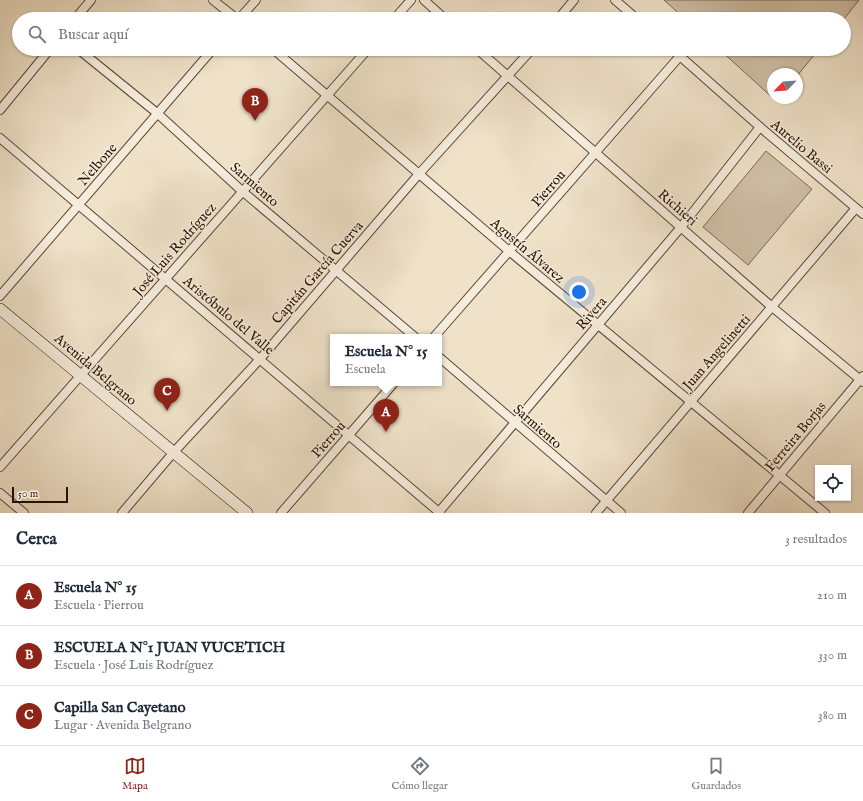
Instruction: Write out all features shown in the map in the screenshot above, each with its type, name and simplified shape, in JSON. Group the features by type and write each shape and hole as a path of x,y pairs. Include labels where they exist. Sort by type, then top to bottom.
{"main road":[{"name":"Avenida Belgrano","path":"0,310 247,513"}],"street":[{"path":"81,12 91,0"},
{"path":"213,0 229,12"},
{"path":"245,12 256,0"},
{"path":"400,12 410,0"},
{"path":"424,0 437,12"},
{"path":"564,12 574,0"},
{"path":"615,0 629,12"},
{"path":"0,110 44,56"},
{"name":"Sarmiento","path":"87,56 157,113 242,191 411,334"},
{"name":"Nelbone","path":"0,296 207,56"},
{"name":"Agustín Álvarez","path":"281,56 418,175 825,513"},
{"name":"José Luis Rodríguez","path":"0,467 362,56"},
{"name":"Richieri","path":"484,56 507,77 682,226 772,307 862,379"},
{"name":"Capitán García Cuerva","path":"122,513 173,453 260,359 418,175 526,56"},
{"name":"Aurelio Bassi","path":"680,56 760,127 863,214"},
{"name":"Pierrou","path":"437,334 680,56"},
{"name":"Rivera","path":"439,513 682,226 760,127"},
{"name":"Aristóbulo del Valle","path":"0,138 439,513"},
{"name":"Juan Angelinetti","path":"596,513 856,208"},
{"name":"Sarmiento","path":"442,360 621,513"},
{"name":"Ferreira Borjas","path":"748,513 779,474 862,379"},
{"name":"Pierrou","path":"281,513 391,386"},
{"path":"0,493 24,513"}],"shaded area":[{"path":"664,0 859,0 850,12 677,12"},
{"path":"727,56 813,56 803,69 767,68 767,93"},
{"path":"766,151 812,189 748,265 703,227"}],"place":[{"name":"ESCUELA N°1 JUAN VUCETICH","path":"255,121"},
{"name":"Capilla San Cayetano","path":"167,411"},
{"name":"Escuela N° 15","path":"386,432"}]}
